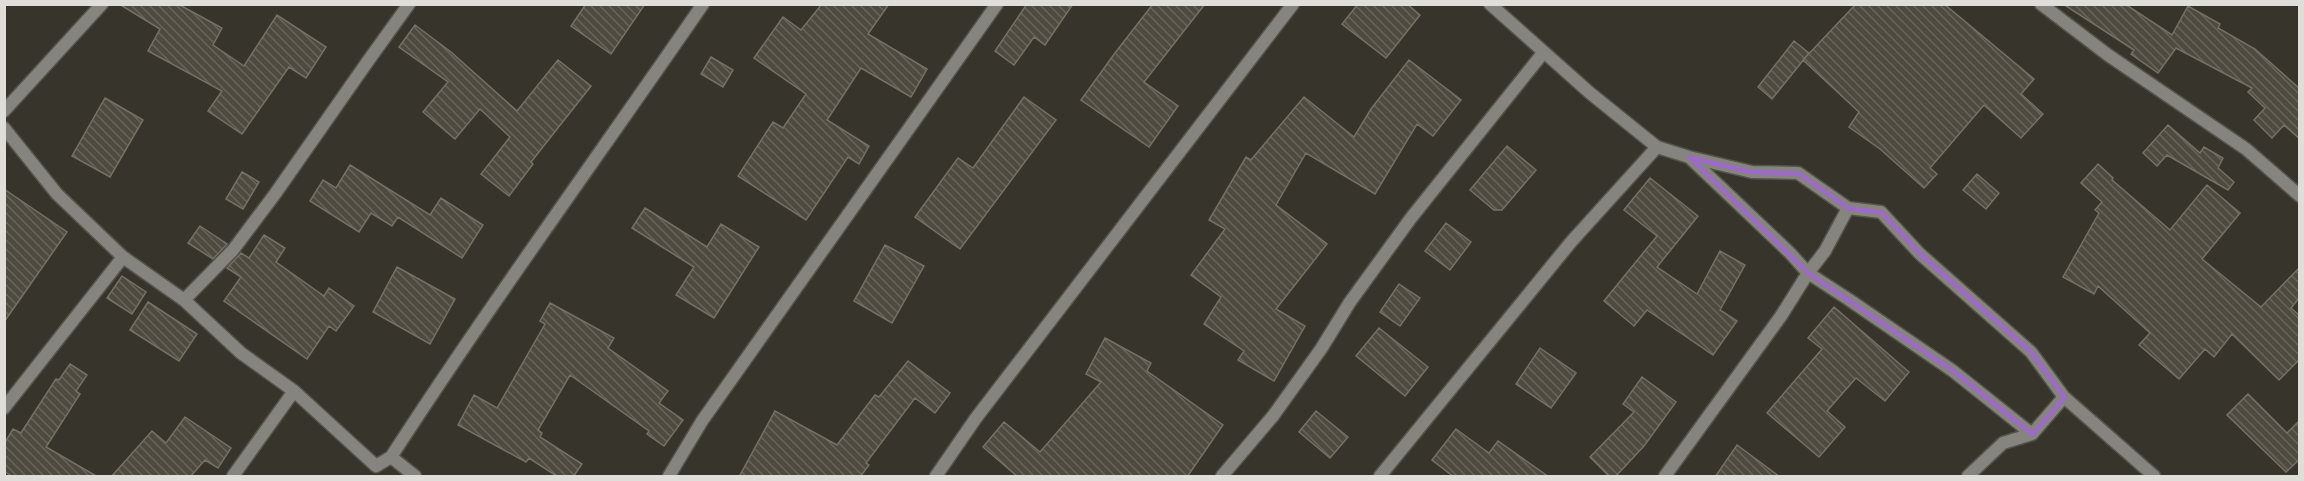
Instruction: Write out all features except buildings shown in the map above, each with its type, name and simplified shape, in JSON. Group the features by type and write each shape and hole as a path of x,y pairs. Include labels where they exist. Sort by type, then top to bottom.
{"street":[{"path":"4,111 102,4"},
{"path":"184,300 233,250 409,4"},
{"path":"4,128 57,194 123,257 184,300 241,353 294,391 376,466 391,457 470,337 587,173 703,4"},
{"path":"669,477 702,421 997,4"},
{"path":"936,477 976,418 1293,4"},
{"path":"1490,4 1543,53 1657,147 1752,172 1798,173 1848,208 1881,212 1920,254 2031,352 2064,396 2154,477"},
{"path":"2041,4 2108,55 2246,149 2300,196"},
{"path":"1222,477 1273,416 1321,350 1350,302 1411,218 1543,53"},
{"path":"1380,477 1571,242 1657,147"},
{"path":"1689,157 1808,273 1953,371 2032,434"},
{"path":"1665,477 1781,316 1825,251 1848,208"},
{"path":"4,408 123,257"},
{"path":"233,477 294,391"},
{"path":"1968,477 2003,443 2032,434 2064,396"},
{"path":"391,457 415,477"}],"highlighted area":[{"path":"1689,157 1752,172 1798,173 1848,208 1881,212 1920,254 2031,352 2064,397 2032,434 1953,371 1808,273"}]}
